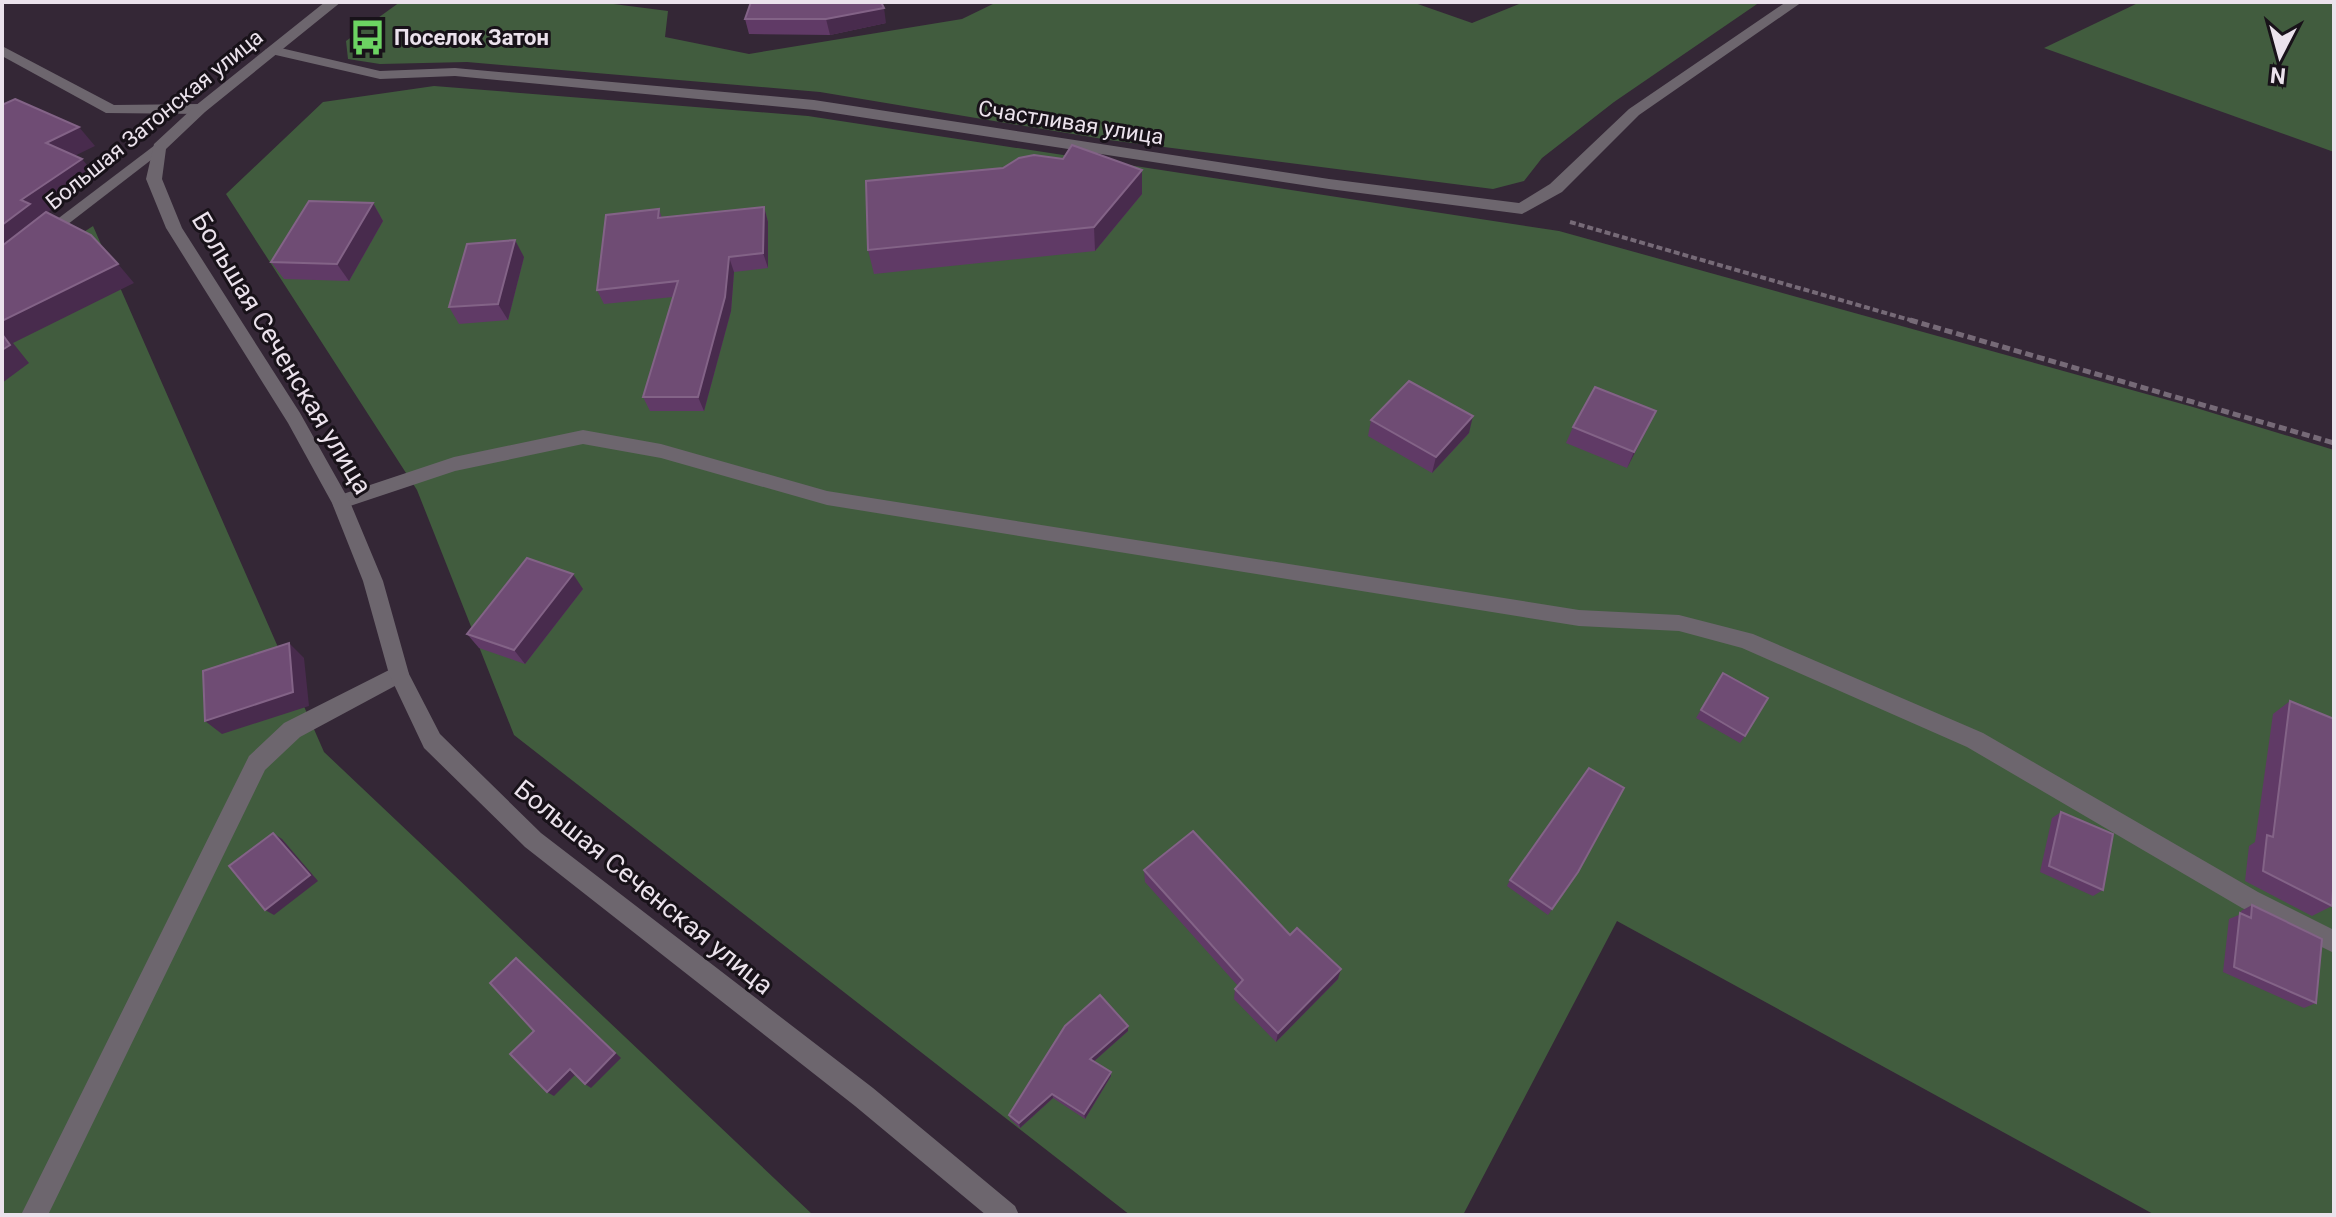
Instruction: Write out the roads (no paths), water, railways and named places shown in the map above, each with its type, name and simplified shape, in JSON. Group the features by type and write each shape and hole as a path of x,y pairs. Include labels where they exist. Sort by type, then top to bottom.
{"street":[{"name":"Большая Затонская улица","path":"2,269 159,147 200,109 334,2"},
{"name":"Счастливая улица","path":"272,50 380,75 455,72 814,105 1329,184 1522,209 1556,188 1634,112 1795,2"},
{"path":"2,50 111,110 200,109"},
{"name":"Большая Сеченская улица","path":"159,147 154,179 174,228 294,418 341,502 373,581 399,674 432,741 533,840 864,1097 1006,1215"},
{"path":"341,502 454,464 583,437 661,451 827,498 1579,618 1679,623 1746,640 1975,740 2250,900 2334,942"},
{"path":"34,1215 257,763 292,730 399,674"}],"place":[{"name":"Поселок Затон","path":"368,37"}]}
